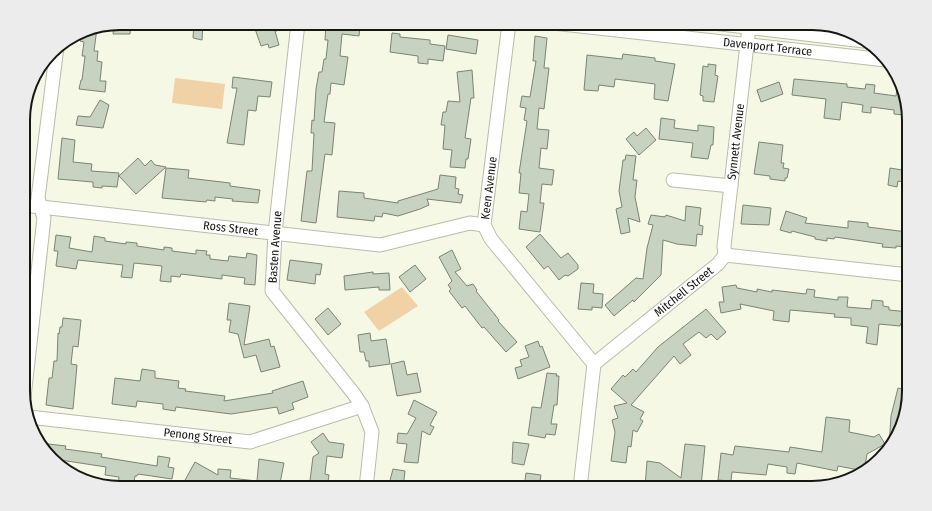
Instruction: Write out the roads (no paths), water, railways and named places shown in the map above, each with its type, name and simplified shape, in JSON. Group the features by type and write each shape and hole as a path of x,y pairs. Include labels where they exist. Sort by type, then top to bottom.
{"street":[{"name":"Basten Avenue","path":"297,30 275,233 272,291 362,406 372,432 367,481"},
{"name":"Keen Avenue","path":"508,30 484,225 491,239 594,364"},
{"name":"Davenport Terrace","path":"626,30 879,59"},
{"name":"Synnett Avenue","path":"725,255 724,246 730,186 749,30"},
{"name":"Davenport Terrace","path":"772,30 855,41"},
{"path":"865,58 866,48"},
{"path":"30,343 44,218 38,198 56,56"},
{"path":"673,180 730,186"},
{"name":"Ross Street","path":"30,206 380,245 470,223 484,225"},
{"path":"725,255 902,274"},
{"name":"Mitchell Street","path":"594,364 718,264 725,255"},
{"path":"581,481 594,364"},
{"name":"Penong Street","path":"34,418 250,442 362,406"}]}
